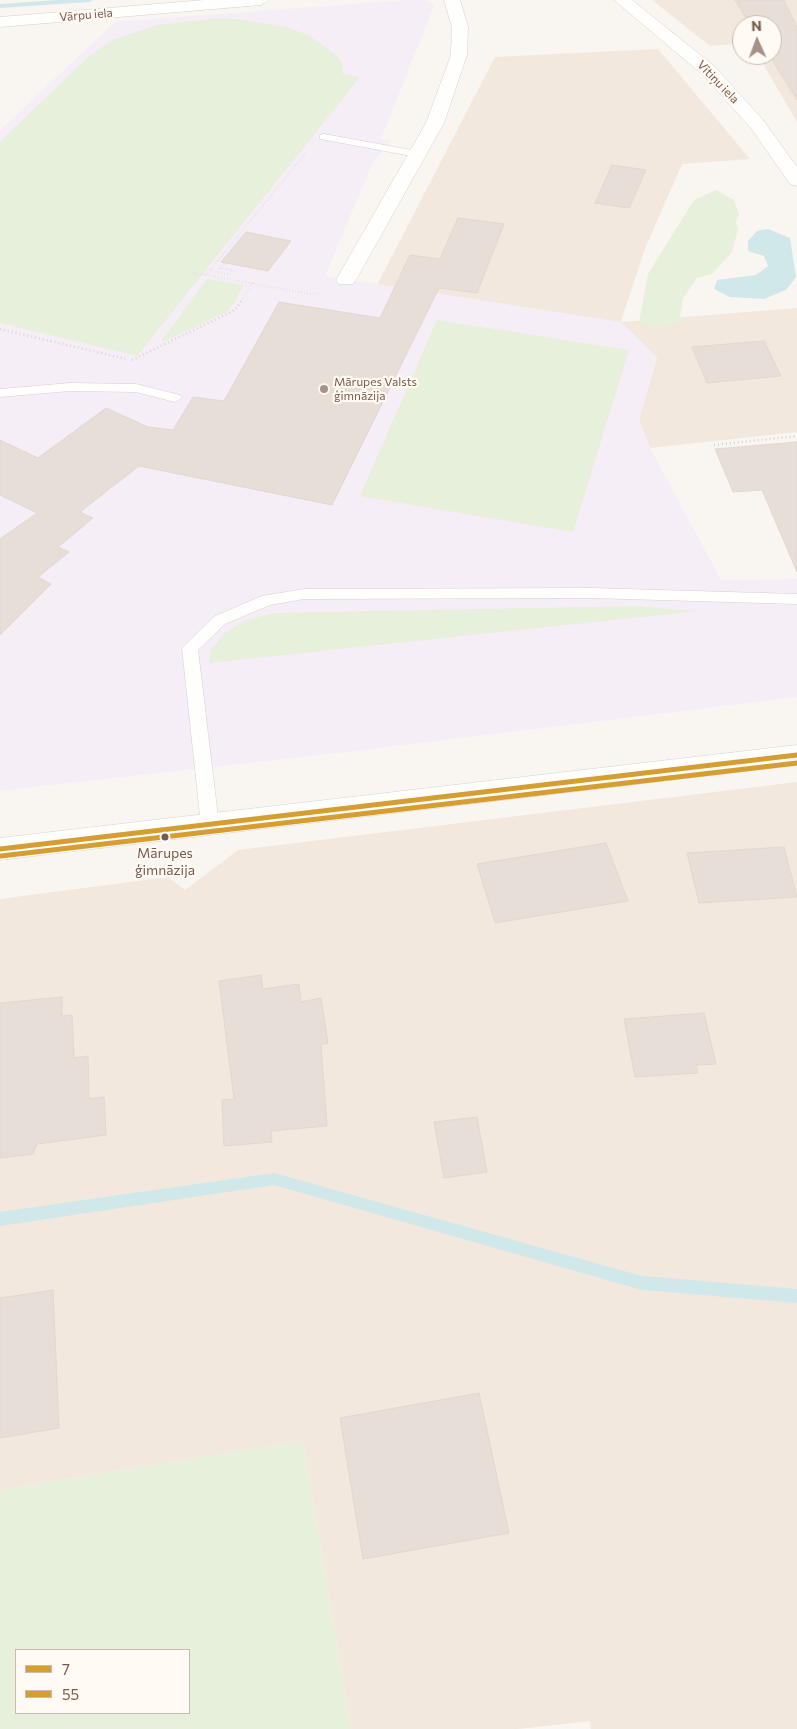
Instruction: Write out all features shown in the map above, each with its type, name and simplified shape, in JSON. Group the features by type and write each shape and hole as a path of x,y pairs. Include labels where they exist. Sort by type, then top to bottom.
{"street":[{"name":"Vārpu iela","path":"0,22 261,0"},
{"path":"346,280 435,122 459,55 460,26 452,0"},
{"name":"Vītiņu iela","path":"622,0 708,70 757,124 797,180"},
{"path":"0,849 797,755"}],"lane":[{"path":"324,137 417,154"},
{"path":"0,394 70,387 136,388 175,398"},
{"path":"210,824 190,648 220,620 267,600 304,594 532,593 797,599"}],"path":[{"path":"206,275 308,149"},
{"path":"210,270 229,275 233,270 220,268 223,264 230,263"},
{"path":"189,272 310,294 336,292 346,280"},
{"path":"0,329 131,360 235,310 253,284"},
{"path":"714,445 797,436"}],"shaded area":[{"name":"Mārupes Valsts ģimnāzija","path":"426,0 434,6 381,139 392,140 372,164 325,276 621,322 657,357 639,420 650,448 721,580 797,579 797,697 355,751 0,791 0,130 115,22"},
{"path":"652,0 797,0 797,122 764,65 782,65 782,15 732,15 732,44 710,46"},
{"path":"658,49 750,159 682,164 644,251 621,322 797,308 797,432 650,448 639,420 657,357 377,285 495,57"},
{"path":"797,782 797,1729 591,1729 590,1721 518,1729 351,1729 303,1441 0,1490 0,899 168,877 185,890 238,850"}],"green space":[{"path":"209,19 236,19 287,27 308,35 334,53 342,63 343,74 360,77 137,356 0,323 0,142 88,57 114,39 158,25"},
{"path":"716,190 734,200 739,214 736,222 738,229 732,252 712,274 697,278 683,298 679,324 657,327 639,322 648,274 694,200"},
{"path":"207,279 244,285 234,303 226,312 165,341 161,341"},
{"path":"437,320 629,350 573,532 360,496"},
{"path":"635,606 698,611 209,663 211,649 225,633 246,620 273,613"},
{"path":"303,1441 351,1729 0,1729 0,1490"}],"water":[{"path":"768,229 790,238 796,277 786,290 764,299 730,297 714,289 717,280 756,275 768,266 764,256 748,251 748,241 757,231"}],"building":[{"path":"735,0 784,0 797,27 797,100 775,65 782,65 782,15 744,15"},
{"path":"612,165 646,170 629,208 595,203"},
{"path":"458,218 504,224 477,293 439,288 332,505 139,466 80,512 93,518 58,547 69,552 38,577 51,584 0,635 0,539 37,513 0,495 0,440 38,458 106,408 148,427 173,430 193,397 224,401 279,302 380,318 410,255 440,259"},
{"path":"246,232 291,241 268,271 221,262"},
{"path":"764,341 781,376 707,383 692,347"},
{"path":"797,442 797,572 762,490 733,492 715,449"},
{"path":"606,843 628,901 495,923 477,864"},
{"path":"784,847 797,897 699,903 687,853"},
{"path":"261,975 263,989 299,984 301,1002 321,998 328,1043 321,1045 327,1126 271,1131 272,1142 224,1146 222,1100 234,1099 219,981"},
{"path":"62,997 62,1016 72,1015 74,1058 88,1056 89,1099 104,1097 106,1135 37,1144 33,1154 0,1158 0,1003"},
{"path":"704,1013 716,1064 696,1065 698,1073 635,1077 624,1019"},
{"path":"477,1117 487,1172 444,1178 434,1122"},
{"path":"53,1290 59,1428 0,1438 0,1298"},
{"path":"479,1393 509,1533 363,1559 340,1418"}],"waterway":[{"path":"0,6 89,0"},
{"path":"0,1219 274,1179 642,1283 797,1296"}],"transit line":[{"name":"7","path":"0,849 797,755"},
{"name":"55","path":"1,856 797,763"}],"place":[{"name":"Mārupes Valsts ģimnāzija","path":"324,389"},
{"name":"Mārupes ģimnāzija","path":"165,837"}]}
